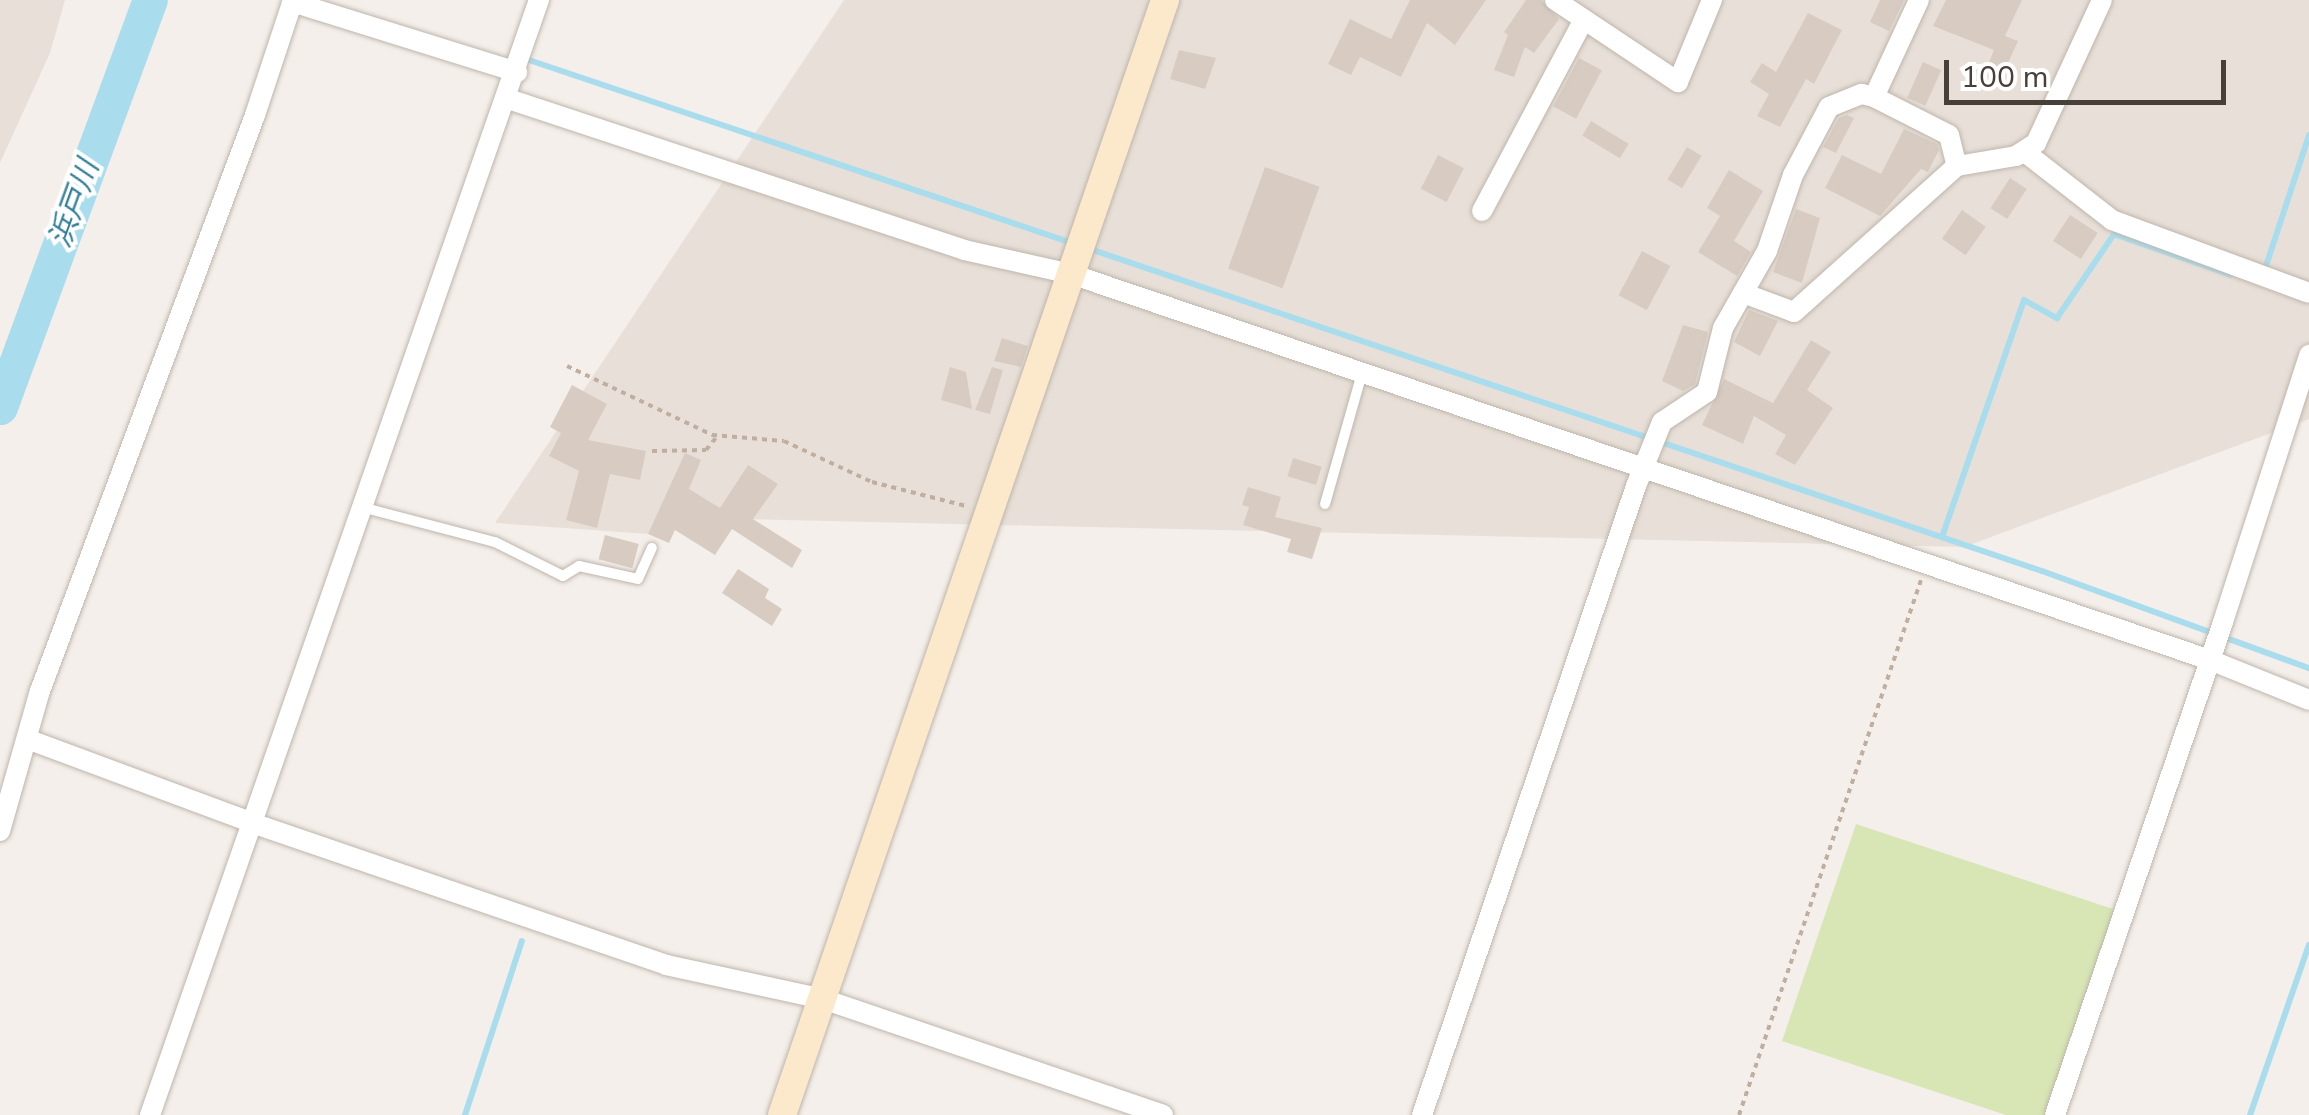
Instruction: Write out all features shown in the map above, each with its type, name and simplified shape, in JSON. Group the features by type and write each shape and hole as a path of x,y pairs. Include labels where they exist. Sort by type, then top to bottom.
{"street":[{"path":"150,1115 255,824 540,0"},
{"path":"782,1115 1165,0"},
{"path":"1555,0 1678,82 1712,0"},
{"path":"1874,97 1919,0"},
{"path":"1742,293 1794,312 1957,166 2026,153 2036,143 2102,0"},
{"path":"0,831 27,738 293,1 512,86 964,250 1074,268 1362,372 1646,463 1927,564 2211,656 2309,700"},
{"path":"1482,211 1584,19"},
{"path":"1422,1115 1662,422 1706,392 1724,328 1767,250 1793,175 1824,109 1862,94 1874,97 1949,135 1957,166"},
{"path":"2026,153 2112,220 2309,293"},
{"path":"2055,1115 2224,622 2309,354"},
{"path":"27,738 255,824 666,965 823,1000 1163,1115"}],"lane":[{"path":"1325,504 1362,372"},
{"path":"365,508 495,542 562,576 579,566 638,578 652,548"}],"path":[{"path":"567,366 694,428 718,435 784,441 872,482 990,512"},
{"path":"652,451 706,450 718,435"},
{"path":"1739,1115 1927,564"}],"shaded area":[{"path":"0,0 65,0 50,53 0,163"},
{"path":"844,0 2309,0 2309,419 1964,547 738,519 648,534 495,523"}],"green space":[{"path":"1856,824 2119,911 2050,1115 2006,1115 1782,1041"}],"building":[{"path":"1410,0 1486,0 1455,45 1427,23 1401,77 1360,57 1351,75 1328,64 1350,19 1391,39"},
{"path":"1526,0 1541,0 1559,19 1534,53 1525,47 1514,77 1494,70 1508,35 1504,32"},
{"path":"1880,0 1904,0 1889,31 1870,22"},
{"path":"1946,0 2022,0 2005,36 2018,41 2004,72 1988,65 1994,50 1933,26"},
{"path":"1808,13 1842,30 1814,84 1806,79 1780,127 1757,116 1769,94 1750,82 1762,63 1776,72"},
{"path":"1179,50 1216,58 1205,89 1170,79"},
{"path":"1579,58 1602,70 1576,119 1553,107"},
{"path":"1923,62 1941,70 1925,106 1907,98"},
{"path":"1839,118 1854,118 1836,153 1823,147"},
{"path":"1591,121 1629,144 1620,158 1582,136"},
{"path":"1904,129 1937,144 1939,150 1928,172 1921,169 1880,216 1825,188 1842,155 1881,174"},
{"path":"1687,147 1702,156 1682,188 1667,180"},
{"path":"1438,155 1464,168 1447,202 1421,189"},
{"path":"1265,167 1320,187 1283,288 1228,268"},
{"path":"1729,170 1763,191 1734,241 1751,252 1737,276 1698,252 1720,216 1707,208"},
{"path":"2010,178 2027,189 2007,219 1990,208"},
{"path":"1796,209 1820,218 1802,283 1773,272"},
{"path":"1962,210 1986,227 1966,255 1942,239"},
{"path":"2070,215 2098,233 2081,259 2053,241"},
{"path":"1642,251 1670,266 1647,310 1619,295"},
{"path":"1749,310 1778,321 1760,356 1734,342"},
{"path":"1683,325 1708,332 1695,384 1683,391 1662,381"},
{"path":"1002,338 1028,346 1021,367 994,361"},
{"path":"1811,340 1831,352 1807,390 1833,408 1795,465 1775,454 1786,435 1754,416 1743,444 1702,425 1724,379 1773,403"},
{"path":"950,367 966,372 972,409 941,400"},
{"path":"992,367 1003,370 990,414 975,410"},
{"path":"572,385 607,404 588,440 646,451 640,480 610,474 597,528 566,520 579,471 549,456 561,433 550,427"},
{"path":"685,453 701,460 689,489 720,508 748,465 778,484 753,519 802,550 792,568 732,529 715,555 675,530 669,543 648,534"},
{"path":"1293,458 1322,467 1316,485 1287,476"},
{"path":"1248,487 1281,497 1275,517 1322,528 1312,559 1287,552 1291,539 1243,525 1249,507 1242,505"},
{"path":"605,535 639,544 632,568 599,559"},
{"path":"738,569 769,589 765,598 782,609 772,626 722,593"}],"waterway":[{"name":"浜戸川","path":"0,407 150,0"},
{"path":"523,58 1075,244"},
{"path":"2264,272 2309,135"},
{"path":"1942,537 2024,300 2057,318 2114,234 2231,275"},
{"path":"1087,248 2042,571 2309,668"},
{"path":"465,1115 522,941"},
{"path":"2250,1115 2309,945"}]}
